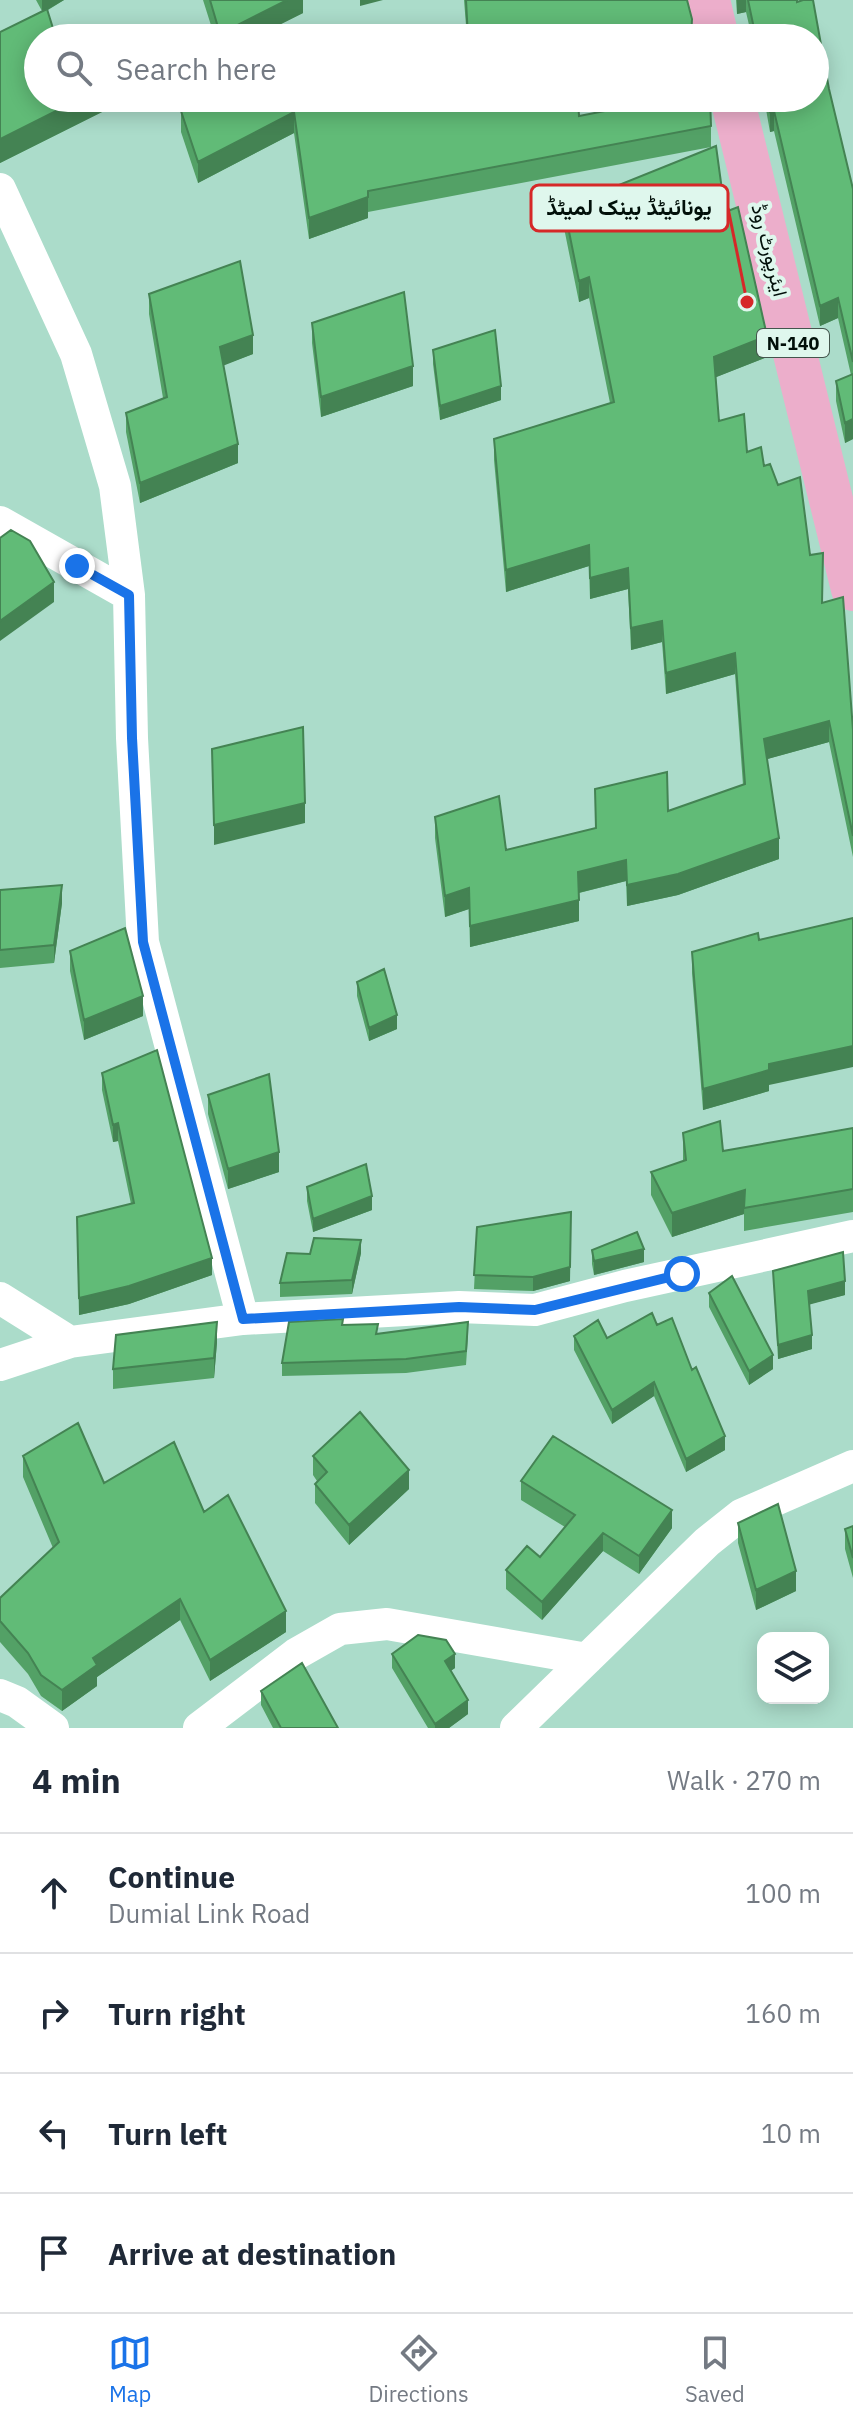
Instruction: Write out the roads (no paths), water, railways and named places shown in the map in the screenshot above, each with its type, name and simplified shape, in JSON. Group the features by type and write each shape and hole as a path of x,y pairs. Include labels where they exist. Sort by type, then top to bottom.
{"highway":[{"path":"708,0 714,24"},
{"name":"ایئرپورٹ روڈ","path":"735,112 853,589"}],"street":[{"path":"0,189 76,354 115,486 129,595 132,738 143,942 243,1319"},
{"path":"0,522 129,595"},
{"path":"0,1365 70,1342 243,1319 459,1307 535,1310 625,1286 853,1236"},
{"path":"0,1298 70,1342"},
{"path":"516,1728 707,1542 741,1515 853,1466"},
{"path":"199,1728 296,1654 340,1629 387,1624 587,1659"},
{"path":"0,1695 17,1702 53,1728"}],"place":[{"name":"یونائیٹڈ بینک لمیٹڈ","path":"747,302"}]}
